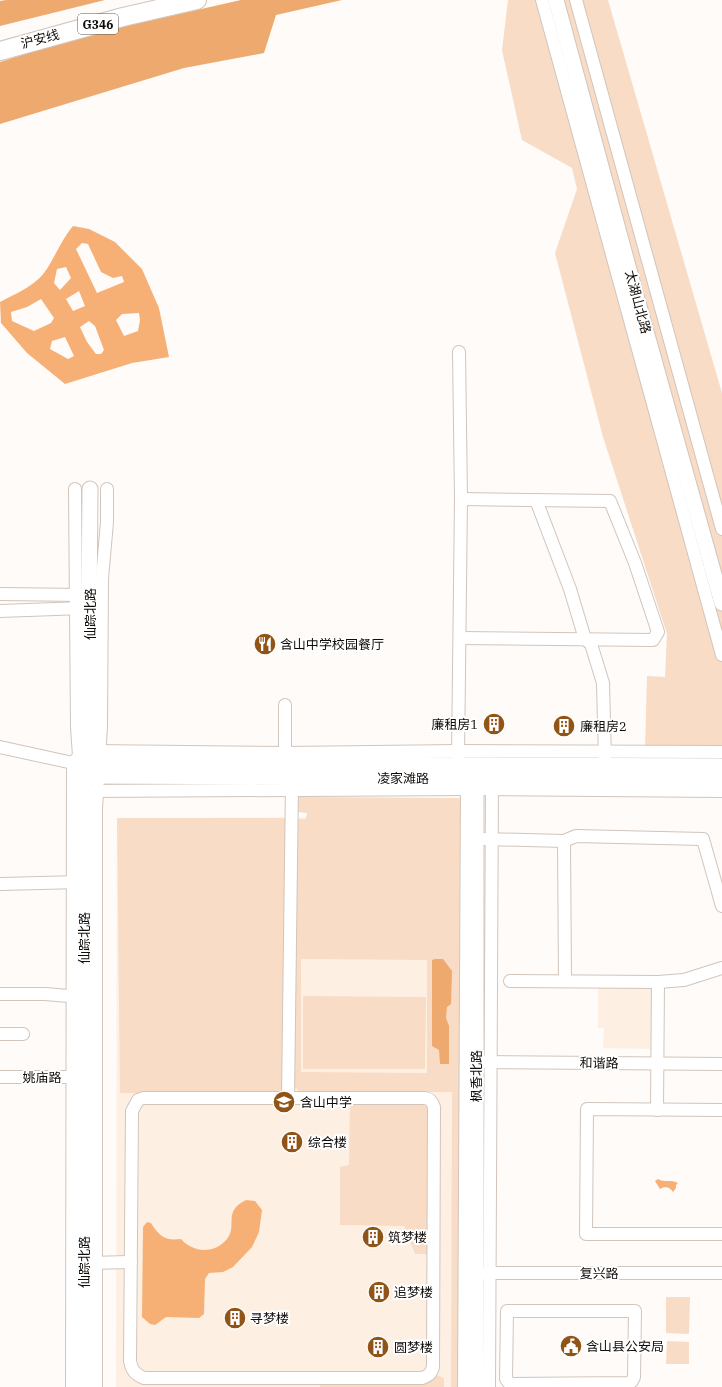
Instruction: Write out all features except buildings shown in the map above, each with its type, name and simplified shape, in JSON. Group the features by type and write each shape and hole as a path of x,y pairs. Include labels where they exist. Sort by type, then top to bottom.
{"highway":[{"name":"沪安线","path":"0,38 144,0"},
{"name":"沪安线","path":"0,51 116,19 197,0"}],"main road":[{"name":"太湖山北路","path":"556,0 722,603"},
{"name":"太湖山北路","path":"565,0 641,282 722,572"},
{"name":"仙踪北路","path":"82,489 90,602 89,768 78,882 78,1077 84,1263 84,1387"},
{"name":"凌家滩路","path":"492,771 605,759 722,766"},
{"name":"凌家滩路","path":"89,768 290,771 468,770 722,779"},
{"name":"枫香北路","path":"468,770 476,839 484,1062 483,1273 476,1387"}],"street":[{"path":"542,0 722,656"},
{"path":"576,0 722,529"},
{"path":"459,352 461,499 460,638 468,770 464,1387"},
{"path":"82,489 77,727 89,768 96,810 96,1387"},
{"path":"0,884 78,882 89,768 101,726 102,579 107,489"},
{"path":"460,638 653,640 658,632 635,563 610,501 461,499"},
{"path":"536,500 570,588 586,640 591,644 603,683 605,759 722,752"},
{"path":"0,594 90,602"},
{"path":"0,611 90,602"},
{"path":"285,705 290,771 288,1098"},
{"path":"0,747 89,768 290,771 468,770 722,791"},
{"path":"484,1062 492,839 492,771"},
{"path":"476,839 564,841 576,836 703,839 717,867 722,906"},
{"path":"564,841 565,981"},
{"path":"510,981 658,982 684,980 722,968"},
{"path":"657,1110 658,982"},
{"path":"0,994 45,994 78,997"},
{"path":"0,1034 23,1034"},
{"name":"和谐路","path":"484,1062 722,1064"},
{"name":"姚庙路","path":"0,1077 78,1077"},
{"path":"72,1387 78,1077"},
{"path":"143,1098 288,1098 425,1098 430,1099 433,1102 433,1367 431,1372 422,1378 301,1382 144,1378 136,1374 131,1368 130,1361 132,1110 138,1100 143,1098"},
{"path":"721,1114 657,1110 586,1109 586,1234 722,1234"},
{"path":"84,1263 131,1262"},
{"path":"483,1273 489,1387"},
{"name":"复兴路","path":"483,1273 722,1274"},
{"path":"507,1311 635,1311 634,1377 632,1381 574,1385 510,1384 506,1379 507,1311"}],"shaded area":[{"path":"105,0 0,26 0,1"},
{"path":"241,0 342,0 276,15 264,53 184,68 0,124 0,62 82,36"},
{"path":"508,0 608,0 722,393 722,746 645,749 647,676 665,677 667,634 603,437 555,253 577,189 572,168 522,140 502,50"},
{"path":"73,226 89,229 115,242 142,269 159,308 169,357 132,363 65,384 27,353 1,323 0,302 24,290 40,278","holes":["82,243 88,244 101,272 113,278 122,276 124,282 97,293 76,249","66,267 71,278 60,290 54,283 57,269","79,291 85,306 73,311 66,299","41,299 54,318 51,323 34,331 12,321 11,312 27,307","139,313 140,320 138,331 124,336 116,320 122,314","89,321 95,326 104,350 101,354 96,354 87,342 80,327","65,337 74,356 68,359 50,349 52,341"]},
{"path":"297,797 460,798 459,1387 451,1387 452,1092 299,1092 294,1085 297,819 306,819 307,813 297,812","holes":["301,959 427,960 427,1073 301,1072"]},
{"name":"含山中学","path":"454,817 451,1387 116,1387 117,818"},
{"path":"117,818 285,818 286,1091 281,1094 120,1093"},
{"path":"443,959 452,971 451,1004 447,1007 446,1018 449,1026 449,1064 440,1064 439,1050 432,1046 432,960"},
{"path":"598,985 655,986 654,1049 603,1048 604,1028 598,1028"},
{"path":"303,996 426,997 425,1069 303,1069"},
{"path":"425,1101 431,1106 430,1254 415,1254 404,1226 340,1225 340,1167 349,1165 350,1102"},
{"path":"658,1179 678,1183 673,1192 667,1188 660,1189 655,1181"},
{"path":"246,1200 255,1201 262,1210 259,1232 252,1247 233,1267 223,1272 209,1273 205,1279 204,1314 199,1318 166,1317 155,1325 150,1324 142,1317 143,1227 147,1222 151,1223 163,1237 181,1239 186,1244 198,1249 210,1249 222,1244 227,1239 230,1234 234,1209"},
{"path":"666,1297 690,1297 689,1334 666,1333"},
{"path":"667,1341 689,1342 689,1364 666,1364"},
{"path":"434,1374 444,1378 444,1387 320,1387 320,1382"}],"place":[{"name":"含山中学校园餐厅","path":"265,644"},
{"name":"廉租房1","path":"494,724"},
{"name":"廉租房2","path":"564,726"},
{"name":"含山中学","path":"284,1102"},
{"name":"综合楼","path":"292,1142"},
{"name":"筑梦楼","path":"373,1237"},
{"name":"追梦楼","path":"379,1292"},
{"name":"寻梦楼","path":"235,1318"},
{"name":"含山县公安局","path":"571,1346"},
{"name":"圆梦楼","path":"378,1347"}]}
